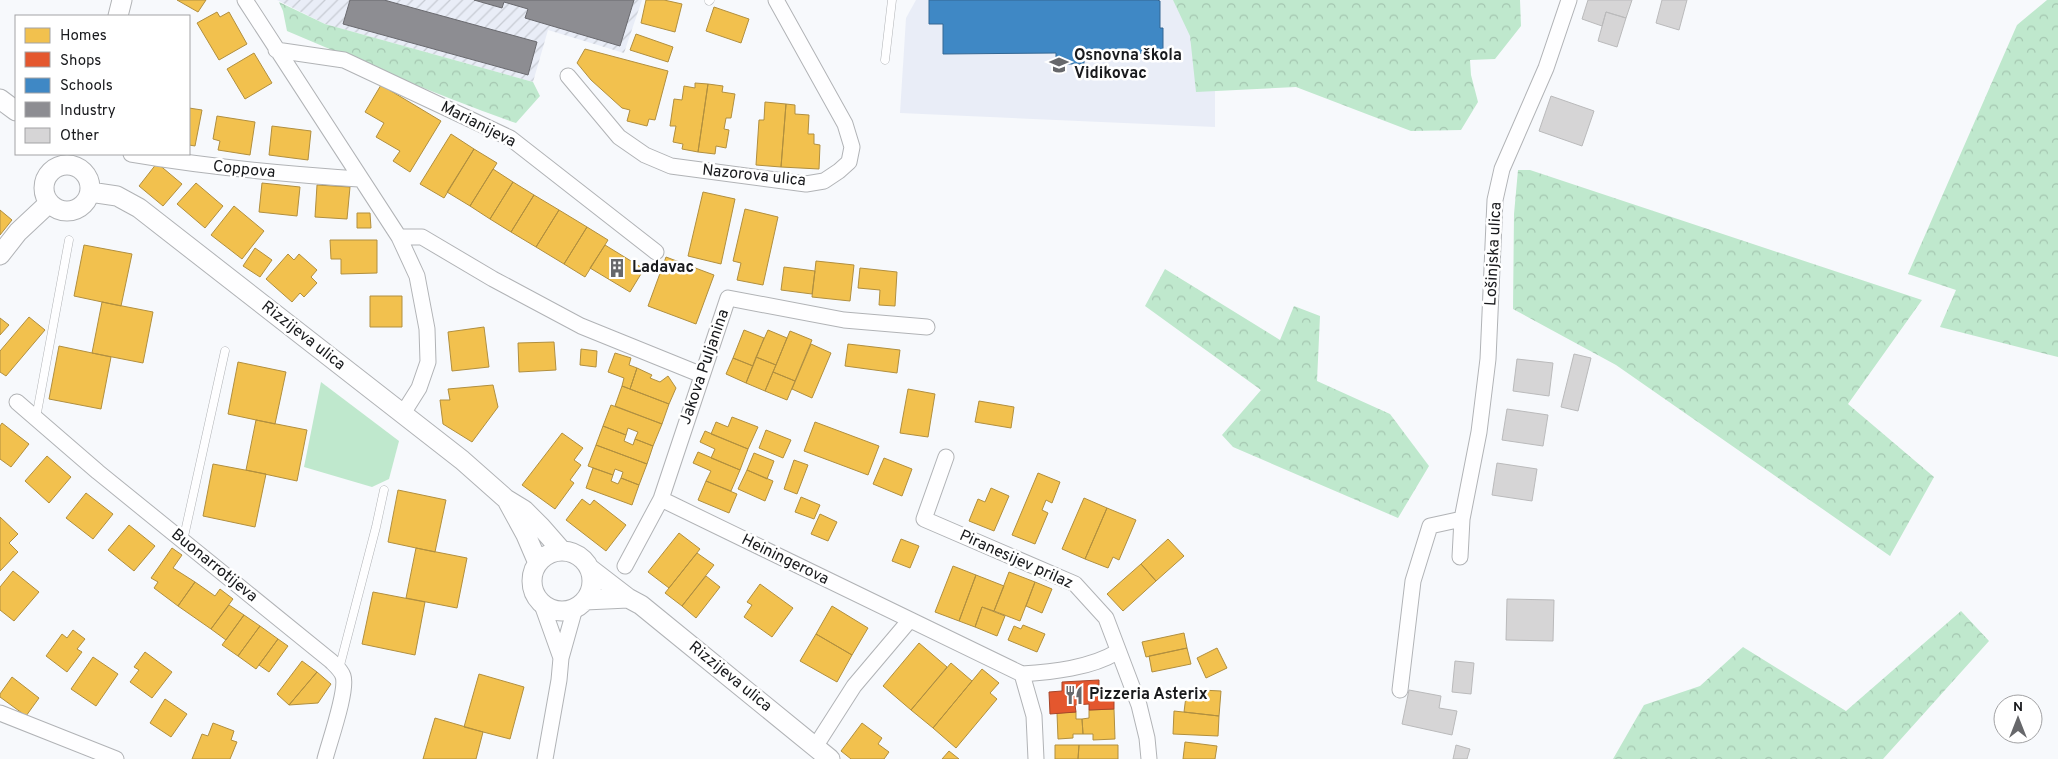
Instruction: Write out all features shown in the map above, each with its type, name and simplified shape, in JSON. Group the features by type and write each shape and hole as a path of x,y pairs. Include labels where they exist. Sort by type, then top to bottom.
{"street":[{"path":"118,15 122,0"},
{"path":"245,0 359,179 399,238 417,276 428,337 428,362 419,388 402,415"},
{"name":"Nazorova ulica","path":"568,76 619,136 645,155 671,166 806,184 824,181 839,172 849,162 852,147 845,124 776,0"},
{"name":"Lošinjska ulica","path":"1460,557 1462,519 1479,432 1488,358 1495,200 1502,168 1546,68 1569,0"},
{"name":"Marianijeva","path":"276,50 344,60 510,138 656,252"},
{"path":"0,99 15,110"},
{"name":"Coppova","path":"137,155 182,163 267,173 359,179"},
{"path":"65,160 80,168 89,179 90,192 87,200 81,207 64,211 49,203 45,196 44,187 50,172 65,160"},
{"name":"Rizzijeva ulica","path":"90,192 117,196 139,208 462,460 506,499 524,510 562,551"},
{"path":"0,255 18,232 49,203"},
{"path":"399,238 422,237 493,279 581,326 702,375"},
{"name":"Jakova Puljanina","path":"625,566 661,499 728,298 844,320 927,328"},
{"name":"Buonarrotijeva","path":"17,402 98,472 339,669"},
{"name":"Piranesijev prilaz","path":"946,456 924,519 1075,584 1106,618 1117,652 1127,671 1139,705 1147,738 1149,759"},
{"name":"Rizzijeva ulica","path":"506,499 526,535 538,563"},
{"name":"Heiningerova","path":"661,499 1022,674 1066,671 1110,657 1117,652"},
{"path":"1400,690 1413,582 1430,526 1462,519"},
{"path":"545,759 561,658 580,604 592,585 589,568 578,556 562,551 553,552 538,563 532,579 533,587 541,602 561,658"},
{"name":"Rizzijeva ulica","path":"589,568 628,598 641,605 830,759"},
{"path":"541,602 548,608 557,610 580,604 628,598"},
{"path":"814,747 854,686 910,620"},
{"path":"325,759 343,692 343,676 339,669"},
{"path":"1022,674 1034,716 1036,759"},
{"path":"0,713 116,759"}],"lane":[{"path":"885,60 892,0"},
{"path":"36,418 68,240"},
{"path":"183,541 224,351"},
{"path":"339,669 384,490"}],"shaded area":[{"path":"277,0 642,0 624,53 548,30 533,82 325,24"},
{"name":"Osnovna škola Vidikovac","path":"916,0 1212,0 1215,5 1215,127 900,113 906,18"}],"green space":[{"path":"1173,0 1520,0 1521,26 1495,59 1470,60 1471,75 1478,102 1461,130 1411,131 1296,87 1196,92 1190,36"},
{"path":"2047,0 2058,0 2058,357 1940,327 1956,290 1908,274 2017,25"},
{"path":"279,2 325,24 533,82 540,96 516,123 487,113 287,31"},
{"path":"1518,170 1530,170 1922,300 1848,404 1934,477 1890,556 1616,365 1513,309 1514,214"},
{"path":"1165,269 1280,340 1294,306 1320,316 1317,381 1390,414 1429,466 1398,518 1233,447 1222,435 1261,390 1145,306"},
{"path":"321,382 399,441 389,479 372,487 304,467"},
{"path":"1961,611 1989,641 1883,759 1613,759 1644,705 1700,686 1743,647 1846,711"}],"building: Homes":[{"path":"177,0 206,0 198,12"},
{"path":"646,0 664,0 682,4 675,32 641,23"},
{"path":"714,7 749,19 741,43 706,31"},
{"path":"217,12 220,17 229,12 247,44 219,60 197,23"},
{"path":"636,34 673,47 668,62 630,50"},
{"path":"585,49 668,71 655,120 649,119 647,126 627,121 630,110 622,108 591,80 577,63"},
{"path":"254,53 272,83 245,99 227,69"},
{"path":"695,83 708,84 698,152 682,149 683,144 673,142 676,126 670,126 674,99 682,100 684,86 695,88"},
{"path":"708,84 723,86 722,92 735,94 731,118 726,118 724,129 729,130 726,148 716,146 715,154 698,152"},
{"path":"381,85 441,121 410,172 393,161 400,151 376,137 384,123 365,112"},
{"path":"765,102 786,104 781,167 756,165 759,120 764,120"},
{"path":"786,104 795,105 795,114 809,115 808,134 814,134 814,144 820,145 819,169 781,167"},
{"path":"190,108 202,110 195,146 190,145"},
{"path":"217,116 255,122 250,155 218,150 220,141 213,139"},
{"path":"272,126 311,131 308,160 269,155"},
{"path":"451,134 474,149 444,198 420,184"},
{"path":"474,149 497,163 470,206 447,192"},
{"path":"157,163 182,184 163,206 139,186"},
{"path":"493,169 513,182 490,219 470,206"},
{"path":"513,182 534,195 511,232 490,219"},
{"path":"196,183 223,206 205,228 177,204"},
{"path":"262,183 300,187 297,216 259,212"},
{"path":"317,185 350,187 347,219 315,217"},
{"path":"703,192 735,199 721,264 688,256"},
{"path":"534,195 559,210 536,247 511,232"},
{"path":"234,206 264,231 242,259 211,235"},
{"path":"745,209 778,217 763,285 737,280 741,263 733,261"},
{"path":"0,210 12,220 0,235"},
{"path":"559,210 587,227 564,264 536,247"},
{"path":"357,213 370,213 371,228 357,228"},
{"path":"587,227 608,240 585,277 564,264"},
{"path":"330,240 377,240 377,273 341,274 341,259 331,259"},
{"path":"84,245 132,254 121,306 74,296"},
{"name":"Ladavac","path":"605,245 644,269 630,292 590,268"},
{"path":"255,248 272,260 260,277 243,266"},
{"path":"288,254 294,260 299,254 317,270 311,277 317,283 304,297 300,293 292,302 266,279"},
{"path":"666,257 714,275 696,324 648,306"},
{"path":"816,261 854,265 850,301 812,297"},
{"path":"784,267 815,271 812,294 781,290"},
{"path":"860,268 897,272 895,306 879,305 880,290 858,288"},
{"path":"370,296 402,296 402,327 370,327"},
{"path":"102,302 153,312 143,363 92,353"},
{"path":"29,317 45,330 6,376 0,372 0,351"},
{"path":"0,318 9,325 0,335"},
{"path":"484,327 489,367 452,371 448,332"},
{"path":"744,330 764,338 753,366 733,358"},
{"path":"768,330 787,338 776,365 756,357"},
{"path":"790,331 812,340 795,381 773,372"},
{"path":"554,342 556,370 519,372 518,343"},
{"path":"811,344 831,353 812,398 792,389"},
{"path":"848,344 900,350 897,373 845,366"},
{"path":"59,346 111,357 101,409 49,399"},
{"path":"581,349 597,351 596,367 580,365"},
{"path":"615,353 631,358 629,365 637,368 630,389 622,386 624,378 608,372"},
{"path":"756,357 776,365 765,391 746,383"},
{"path":"733,358 753,366 746,383 726,374"},
{"path":"238,362 286,372 275,424 228,414"},
{"path":"637,368 652,375 650,378 660,382 668,376 676,388 669,404 630,389"},
{"path":"773,372 795,381 787,400 765,391"},
{"path":"493,385 498,407 472,442 443,424 440,400 450,400 448,389"},
{"path":"622,386 669,404 662,424 615,406"},
{"path":"908,389 935,394 928,437 900,433"},
{"path":"979,401 1014,407 1011,428 975,422"},
{"path":"611,405 662,424 653,446 635,439 638,432 628,428 626,435 603,426"},
{"path":"732,417 758,427 748,449 711,434 716,422 728,427"},
{"path":"256,420 307,430 297,481 246,470"},
{"path":"815,422 879,446 868,475 804,451"},
{"path":"2,423 29,444 11,467 0,459 0,426"},
{"path":"603,426 626,435 624,441 633,445 635,439 653,446 647,464 596,445"},
{"path":"766,430 791,440 783,458 759,448"},
{"path":"705,431 748,449 740,470 711,458 715,449 700,442"},
{"path":"562,433 583,448 574,460 581,465 570,480 574,483 555,509 522,485"},
{"path":"596,445 647,464 639,485 621,478 623,472 615,469 613,475 588,466"},
{"path":"698,452 740,470 731,491 706,481 711,471 693,463"},
{"path":"754,453 774,461 767,479 747,470"},
{"path":"47,456 71,477 49,503 25,481"},
{"path":"884,458 912,469 902,496 873,484"},
{"path":"794,460 808,465 797,494 784,489"},
{"path":"213,464 266,474 255,527 203,516"},
{"path":"593,468 613,475 611,481 618,484 621,478 639,485 632,505 586,488"},
{"path":"747,470 773,481 765,501 738,489"},
{"path":"1038,473 1060,482 1052,503 1046,500 1042,510 1048,513 1035,544 1012,535"},
{"path":"706,481 737,494 729,513 698,500"},
{"path":"991,488 1009,496 994,531 969,521 978,499 985,502"},
{"path":"398,490 446,500 435,552 388,542"},
{"path":"86,493 113,514 93,539 66,518"},
{"path":"801,497 820,505 814,519 795,512"},
{"path":"1084,498 1107,508 1085,559 1062,549"},
{"path":"582,499 590,505 594,500 626,525 606,551 566,520"},
{"path":"1107,508 1136,520 1119,560 1113,557 1108,568 1085,559"},
{"path":"820,514 837,522 828,541 811,534"},
{"path":"0,517 18,534 9,543 18,552 0,571"},
{"path":"129,525 155,546 134,571 108,550"},
{"path":"679,533 700,549 669,588 648,572"},
{"path":"901,539 919,546 910,568 892,561"},
{"path":"1168,539 1184,556 1156,581 1141,564"},
{"path":"172,548 182,555 173,568 195,582 178,606 154,588 158,582 151,578"},
{"path":"416,548 467,558 457,608 406,598"},
{"path":"697,553 714,565 682,606 665,593"},
{"path":"1141,564 1156,581 1123,611 1107,594"},
{"path":"953,566 976,575 959,621 935,612"},
{"path":"13,571 39,592 14,621 0,610 0,587"},
{"path":"1009,572 1035,582 1020,621 994,611"},
{"path":"976,575 1004,586 994,611 982,607 975,627 959,621"},
{"path":"706,576 720,587 696,618 682,606"},
{"path":"195,582 215,596 220,589 233,599 211,629 178,606"},
{"path":"1035,582 1052,589 1042,613 1026,606"},
{"path":"760,584 793,608 772,637 744,617 752,605 747,602"},
{"path":"373,592 425,602 415,655 362,644"},
{"path":"229,605 244,615 226,640 211,629"},
{"path":"832,606 868,628 852,655 816,634"},
{"path":"982,607 1005,616 997,636 975,627"},
{"path":"244,615 260,626 238,656 222,645"},
{"path":"1023,625 1045,634 1037,652 1008,640 1014,626 1021,629"},
{"path":"260,626 278,639 256,669 238,656"},
{"path":"73,630 85,639 77,649 82,652 67,672 46,656 62,634 67,638"},
{"path":"1184,633 1187,648 1146,657 1142,642"},
{"path":"816,634 852,655 837,682 800,661"},
{"path":"278,639 288,646 269,672 259,665"},
{"path":"919,643 947,667 911,710 883,686"},
{"path":"1187,648 1191,664 1152,672 1149,656"},
{"path":"1217,648 1227,668 1206,678 1197,658"},
{"path":"145,652 172,672 152,698 130,682 139,670 134,667"},
{"path":"93,657 118,674 96,706 71,689"},
{"path":"302,661 317,672 289,705 277,694"},
{"path":"951,663 972,681 933,728 911,710"},
{"path":"982,669 999,683 990,693 997,699 956,748 933,728"},
{"path":"317,672 331,684 318,703 289,705"},
{"path":"479,674 524,687 510,739 464,727"},
{"path":"12,677 39,698 26,716 0,697 0,694"},
{"path":"1201,690 1221,691 1219,716 1184,712 1186,696"},
{"path":"165,699 187,714 171,737 150,723"},
{"path":"1114,709 1115,739 1093,740 1093,734 1083,734 1082,719 1089,718 1089,710"},
{"path":"1174,711 1219,716 1218,736 1173,734"},
{"path":"1076,712 1076,719 1082,719 1083,734 1073,734 1073,738 1058,739 1057,713"},
{"path":"435,718 483,732 476,759 423,759"},
{"path":"213,723 234,731 231,740 237,742 230,759 192,759 202,734 208,736"},
{"path":"862,723 882,738 878,744 889,752 884,759 851,759 841,751"},
{"path":"1185,742 1217,746 1215,759 1183,759"},
{"path":"1055,745 1079,745 1078,759 1055,759"},
{"path":"1079,745 1118,745 1118,759 1078,759"},
{"path":"949,751 959,759 942,759"}],"building: Shops":[{"name":"Pizzeria Asterix","path":"1099,680 1099,699 1114,698 1114,709 1089,710 1089,704 1075,705 1076,712 1050,714 1049,692 1062,691 1062,682"}],"building: Schools":[{"path":"929,0 1157,0 1160,1 1160,28 1163,28 1163,53 1084,54 1084,64 1056,64 1056,53 943,54 943,24 929,24"}],"building: Industry":[{"path":"350,0 384,0 537,42 528,75 343,24"},
{"path":"474,0 634,0 620,46 525,18 528,9 504,2 502,8"}],"building: Other":[{"path":"1588,0 1632,0 1626,18 1606,12 1602,26 1582,19"},
{"path":"1662,0 1687,0 1679,30 1656,23"},
{"path":"1606,12 1626,18 1617,47 1598,41"},
{"path":"1551,96 1594,111 1582,146 1539,131"},
{"path":"1574,354 1591,358 1578,411 1561,407"},
{"path":"1517,359 1553,363 1549,396 1513,391"},
{"path":"1507,409 1548,415 1543,446 1502,440"},
{"path":"1497,463 1537,469 1532,501 1492,495"},
{"path":"1507,599 1554,600 1553,641 1506,640"},
{"path":"1455,661 1474,663 1471,694 1452,692"},
{"path":"1409,690 1441,696 1439,708 1457,711 1452,735 1402,724"},
{"path":"1456,745 1470,749 1467,759 1453,759"}],"place":[{"name":"Osnovna škola Vidikovac","path":"1059,65"},
{"name":"Ladavac","path":"617,268"},
{"name":"Pizzeria Asterix","path":"1074,695"}]}
